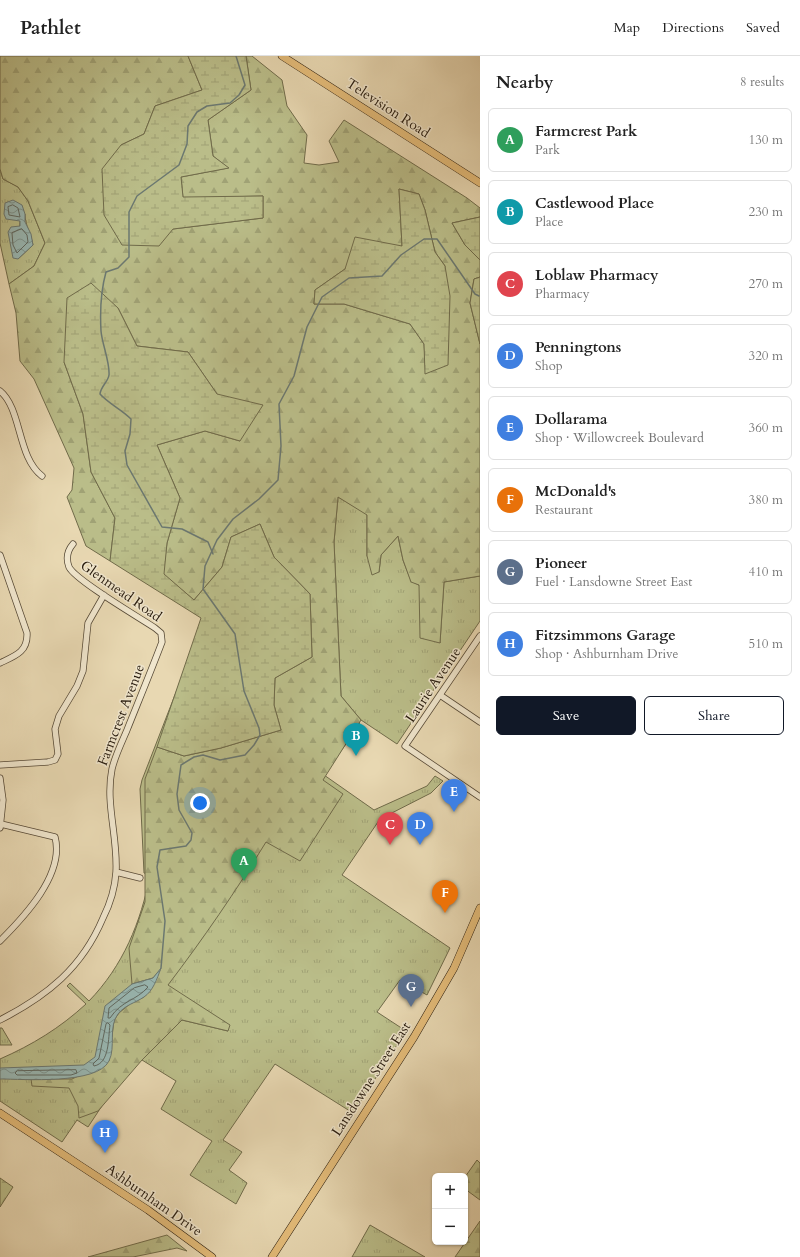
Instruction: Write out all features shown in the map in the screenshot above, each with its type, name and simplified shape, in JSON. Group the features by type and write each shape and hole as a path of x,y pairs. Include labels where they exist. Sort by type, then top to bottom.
{"main road":[{"name":"Television Road","path":"282,56 480,183"},
{"name":"Lansdowne Street East","path":"272,1257 417,1032 454,968 480,908"},
{"name":"Ashburnham Drive","path":"0,1113 148,1210 212,1257"}],"street":[{"path":"0,390 7,399 30,463 42,476"},
{"name":"Glenmead Road","path":"73,544 69,549 67,559 70,569 104,595 161,634"},
{"path":"0,555 28,633 28,640 26,647 19,654 0,663"},
{"path":"0,765 48,762 55,760 58,754 55,729 59,716 77,686 83,671 88,623 104,595"},
{"name":"Farmcrest Avenue","path":"0,1020 21,1009 52,987 74,967 98,932 110,903 116,872 115,837 110,801 112,768 162,642 161,634"},
{"name":"Laurie Avenue","path":"480,636 405,746 480,798"},
{"path":"440,695 480,722"},
{"path":"0,778 3,800 1,826 56,838 57,845 54,866 42,890 27,914 0,941"},
{"path":"116,872 140,878"}],"green space":[{"path":"0,56 188,56 202,90 155,106 144,134 121,145 173,229 263,218 263,196 183,198 181,177 228,168 213,156 208,120 251,90 246,56 252,56 282,80 287,106 307,135 304,163 319,165 339,162 329,141 344,120 467,198 480,208 480,217 452,223 465,245 480,260 480,277 474,279 470,303 480,344 480,576 444,582 440,643 420,638 419,585 411,582 403,560 398,536 381,555 379,572 372,575 367,556 367,515 338,497 334,542 341,696 361,720 323,780 343,794 300,861 266,842 219,915 168,985 230,1025 228,1031 182,1020 142,1060 98,1111 79,1118 78,1106 69,1088 32,1086 31,1079 72,1079 109,1061 114,1020 119,1013 131,1003 144,997 160,970 153,978 132,984 129,948 145,902 145,779 157,747 184,756 221,748 281,730 274,705 275,678 312,657 310,594 274,557 260,524 231,537 222,567 194,600 163,574 167,543 180,498 157,445 205,431 240,441 217,394 188,352 137,346 118,308 64,362 83,414 91,472 115,518 110,561 86,546 67,497 72,490 74,468 34,379 20,361 16,313 9,284 34,266 45,243 28,201 18,187 3,179 0,169","holes":["399,189 419,194 425,210 435,252 445,266 426,373 424,344 410,324 344,304 314,304 315,290 345,269 402,246"]},
{"path":"188,56 246,56 251,90 208,120 213,156 229,168 181,177 183,197 263,196 263,218 173,229 159,246 122,245 104,215 102,169 121,145 144,134 155,106 202,90"},
{"path":"0,169 3,179 18,187 28,201 45,243 34,266 9,284 0,243","holes":["25,214 33,245 18,259 20,221"]},
{"path":"399,189 419,194 425,210 435,252 445,266 450,296 448,365 425,374 424,344 410,324 344,304 314,304 315,290 345,269 355,237 402,246"},
{"path":"480,217 480,260 465,245 452,223"},
{"path":"480,277 480,344 470,303 474,279"},
{"path":"91,283 118,308 137,346 188,352 217,394 263,405 240,441 205,431 157,445 180,498 167,543 164,574 194,600 222,567 231,537 260,524 274,557 310,594 312,657 275,678 274,705 281,730 221,748 184,756 157,747 201,618 110,561 115,518 91,472 83,414 64,362 67,298"},
{"path":"338,497 367,514 367,556 379,572 381,555 398,536 403,560 411,581 419,585 440,643 444,582 480,576 480,621 397,744 361,720 341,696 334,542"},
{"path":"204,620 360,724 324,775 374,810 427,786 435,776 443,781 431,793 380,819 342,875 450,948 427,995 400,980 377,1012 406,1031 353,1113 275,1064 223,1140 242,1152 229,1170 247,1183 236,1204 190,1175 212,1141 161,1109 176,1081 142,1060 182,1020 228,1031 176,994 88,1127 77,1120 62,1142 0,1101 0,1059 45,1035 66,1021 86,1004 67,986 70,983 89,1001 112,973 136,926 150,875 144,873 140,789 142,780"},
{"path":"0,1028 2,1028 12,1045 0,1045"},
{"path":"477,1160 480,1163 480,1200 468,1191 468,1173"},
{"path":"0,1178 13,1187 0,1207"},
{"path":"480,1221 480,1257 455,1257 463,1245 468,1245 468,1238"},
{"path":"370,1225 425,1257 352,1257"},
{"path":"167,1235 187,1251 177,1248 133,1257 88,1257"}],"water":[{"path":"13,200 22,205 25,214 25,222 31,234 33,245 18,259 13,258 8,232 11,227 20,226 20,221 6,219 4,214 5,203"},
{"path":"161,968 150,991 141,999 127,1006 115,1019 113,1025 111,1055 109,1061 102,1069 90,1074 59,1079 0,1079 0,1068 84,1065 95,1057 105,1006 132,984 153,978"}],"waterway":[{"path":"213,554 208,542 182,529 162,527 127,465 125,451 130,434 131,419 100,394 109,375 101,331 101,309 106,272 118,268 129,257 129,212 137,196 179,165 187,144 188,126 197,112 207,106 230,103 239,95 245,85 236,56"},
{"path":"161,968 165,921 157,867 160,850 186,846 191,840 192,833 179,810 177,794 181,765 194,757 203,755 220,760 245,755 260,735 259,728 244,691 235,634 203,589 205,566 217,540 233,519 259,499 278,480 281,446 279,404 294,376 307,327 322,297 349,278 382,276 401,255 424,239 437,239 475,294 479,296"}],"place":[{"name":"Castlewood Place","path":"356,756"},
{"name":"Dollarama","path":"454,812"},
{"name":"Loblaw Pharmacy","path":"390,845"},
{"name":"Penningtons","path":"420,845"},
{"name":"Farmcrest Park","path":"244,881"},
{"name":"McDonald's","path":"445,913"},
{"name":"Pioneer","path":"411,1007"},
{"name":"Fitzsimmons Garage","path":"105,1153"}]}
